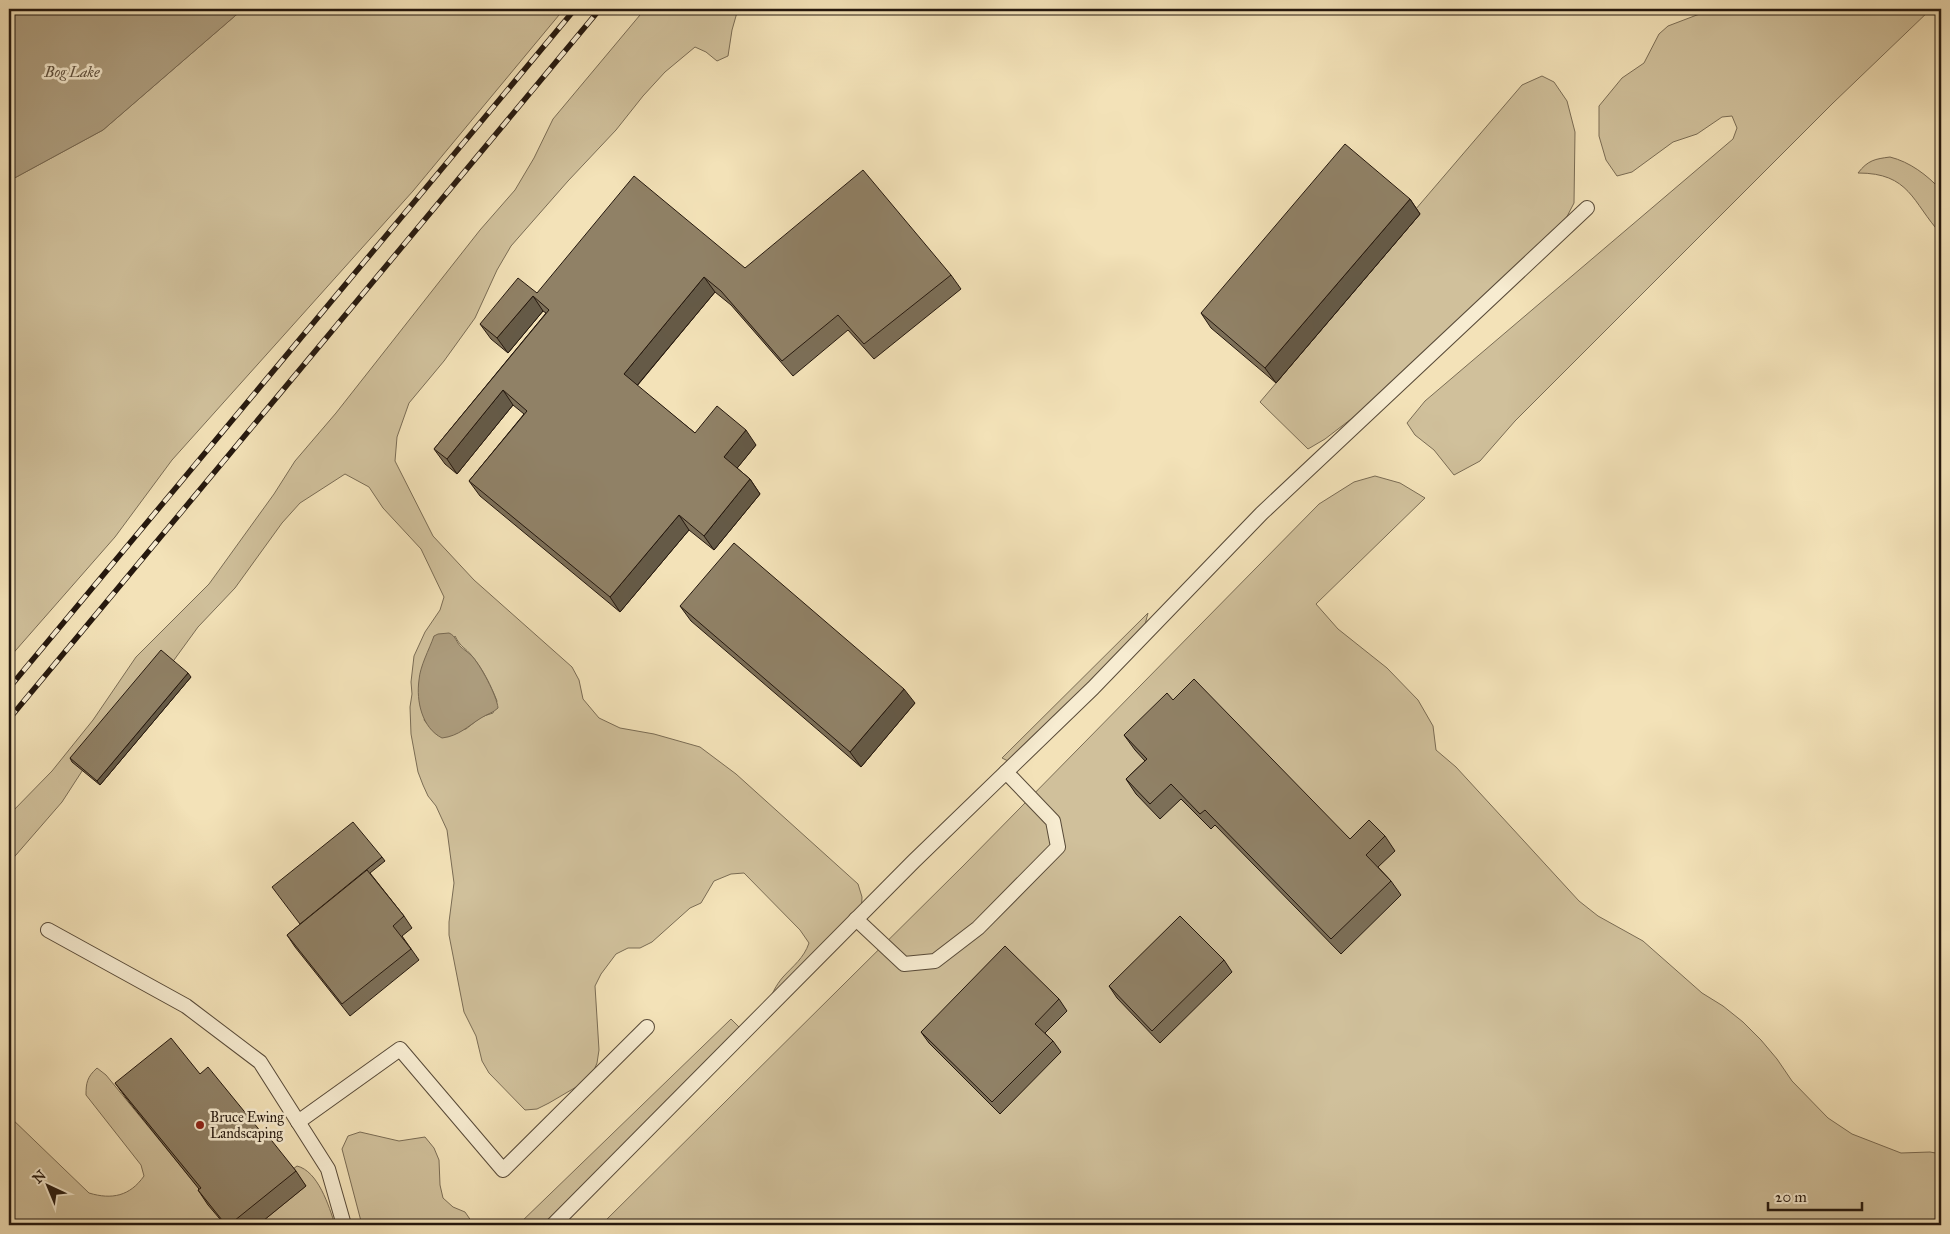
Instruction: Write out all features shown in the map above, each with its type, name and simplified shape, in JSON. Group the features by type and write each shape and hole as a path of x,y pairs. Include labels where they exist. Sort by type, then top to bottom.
{"lane":[{"path":"553,1225 856,919 1093,688 1262,513 1587,208"},
{"path":"856,919 904,964 935,961 978,928 1058,848 1053,821 1006,772"},
{"path":"48,930 186,1006 260,1062 328,1169 344,1225"},
{"path":"298,1122 400,1049 503,1170 647,1027"}],"shaded area":[{"path":"243,9 564,9 413,191 172,460 115,537 9,658 9,181 103,130"},
{"path":"645,9 738,9 728,56 717,61 706,52 695,47 665,72 616,130 511,246 497,270 475,318 444,361 409,403 397,437 395,461 433,536 474,580 572,667 579,680 583,699 599,718 620,728 654,734 700,747 736,774 858,884 862,897 861,917 768,1005 778,983 801,957 809,943 800,930 744,873 731,874 714,881 701,903 690,908 652,942 640,948 628,948 616,954 601,974 595,986 599,1050 597,1063 592,1075 583,1083 549,1103 537,1109 525,1110 489,1073 482,1061 476,1036 464,1012 449,935 454,883 447,830 436,806 428,796 418,772 411,734 410,707 414,656 425,632 440,610 444,597 421,549 383,508 369,487 345,474 300,503 282,523 235,588 198,627 166,671 84,768 62,802 9,863 9,815 52,771 93,720 136,657 209,584 274,494 295,461 336,413 480,230 515,190 534,158 553,119","holes":["455,636 480,666 497,701 493,713 481,717 466,729 437,735 424,720"]},
{"path":"1931,9 1833,103 1515,421 1480,461 1454,475 1434,450 1415,435 1407,423 1425,401 1733,139 1737,128 1732,116 1722,117 1697,134 1673,142 1632,172 1617,176 1606,160 1599,136 1599,106 1622,78 1644,63 1659,34 1668,26 1710,10"},
{"path":"1542,76 1554,82 1567,101 1575,132 1574,203 1561,228 1445,337 1355,416 1325,439 1308,449 1260,402 1420,214 1415,210 1522,85"},
{"path":"1890,157 1918,170 1941,190 1941,234 1916,201 1899,184 1889,178 1875,174 1858,173 1865,165 1872,161"},
{"path":"1375,476 1400,483 1425,498 1316,604 1338,629 1387,668 1418,700 1433,726 1436,750 1456,767 1579,901 1598,916 1643,941 1702,993 1723,1006 1743,1022 1777,1059 1792,1081 1828,1118 1852,1134 1901,1153 1930,1152 1941,1154 1941,1225 601,1225 963,866 1319,504 1354,482"},
{"path":"1148,613 1140,644 1012,763 1002,758"},
{"path":"731,1019 742,1030 548,1225 518,1225"},
{"path":"97,1068 106,1075 211,1203 225,1225 11,1225 9,1223 9,1116 89,1193 105,1196 120,1195 133,1188 144,1176 141,1165 86,1095 88,1080"},
{"path":"360,1132 399,1141 425,1137 434,1148 439,1160 440,1185 443,1198 453,1207 465,1212 474,1225 362,1225 342,1149 348,1136"},
{"path":"297,1166 304,1169 317,1182 326,1199 335,1225 258,1225 306,1186 293,1169"}],"water":[{"name":"Bog Lake","path":"9,9 243,9 103,130 9,181"},
{"path":"449,633 479,665 488,680 498,708 458,733 442,738 425,721 420,705 418,688 421,669 434,636"}],"building":[{"path":"1345,144 1410,199 1265,368 1201,313"},
{"path":"863,170 951,275 864,344 838,315 782,361 721,291 704,277 624,374 695,433 717,406 746,430 724,457 750,479 704,536 679,515 610,597 469,481 527,411 503,390 447,459 434,449 549,310 533,296 497,338 480,324 518,278 537,293 634,176 745,268"},
{"path":"734,543 904,689 850,752 680,606"},
{"path":"161,650 188,673 97,781 70,758"},
{"path":"1194,679 1350,839 1369,820 1385,836 1366,855 1391,881 1331,939 1205,810 1200,814 1171,784 1150,804 1126,779 1147,759 1124,735 1167,693 1173,700"},
{"path":"353,822 382,857 300,924 272,887"},
{"path":"367,870 404,916 393,926 411,949 342,1004 287,935"},
{"path":"1180,916 1224,960 1152,1031 1109,986"},
{"path":"1005,946 1059,999 1035,1024 1053,1041 992,1102 921,1032"},
{"name":"Bruce Ewing Landscaping","path":"171,1038 200,1074 208,1067 266,1138 268,1136 296,1171 229,1225 226,1225 198,1190 201,1188 115,1083"}],"railway":[{"path":"9,688 575,9"},
{"path":"9,719 600,9"}],"place":[{"name":"Bruce Ewing Landscaping","path":"200,1125"}]}
